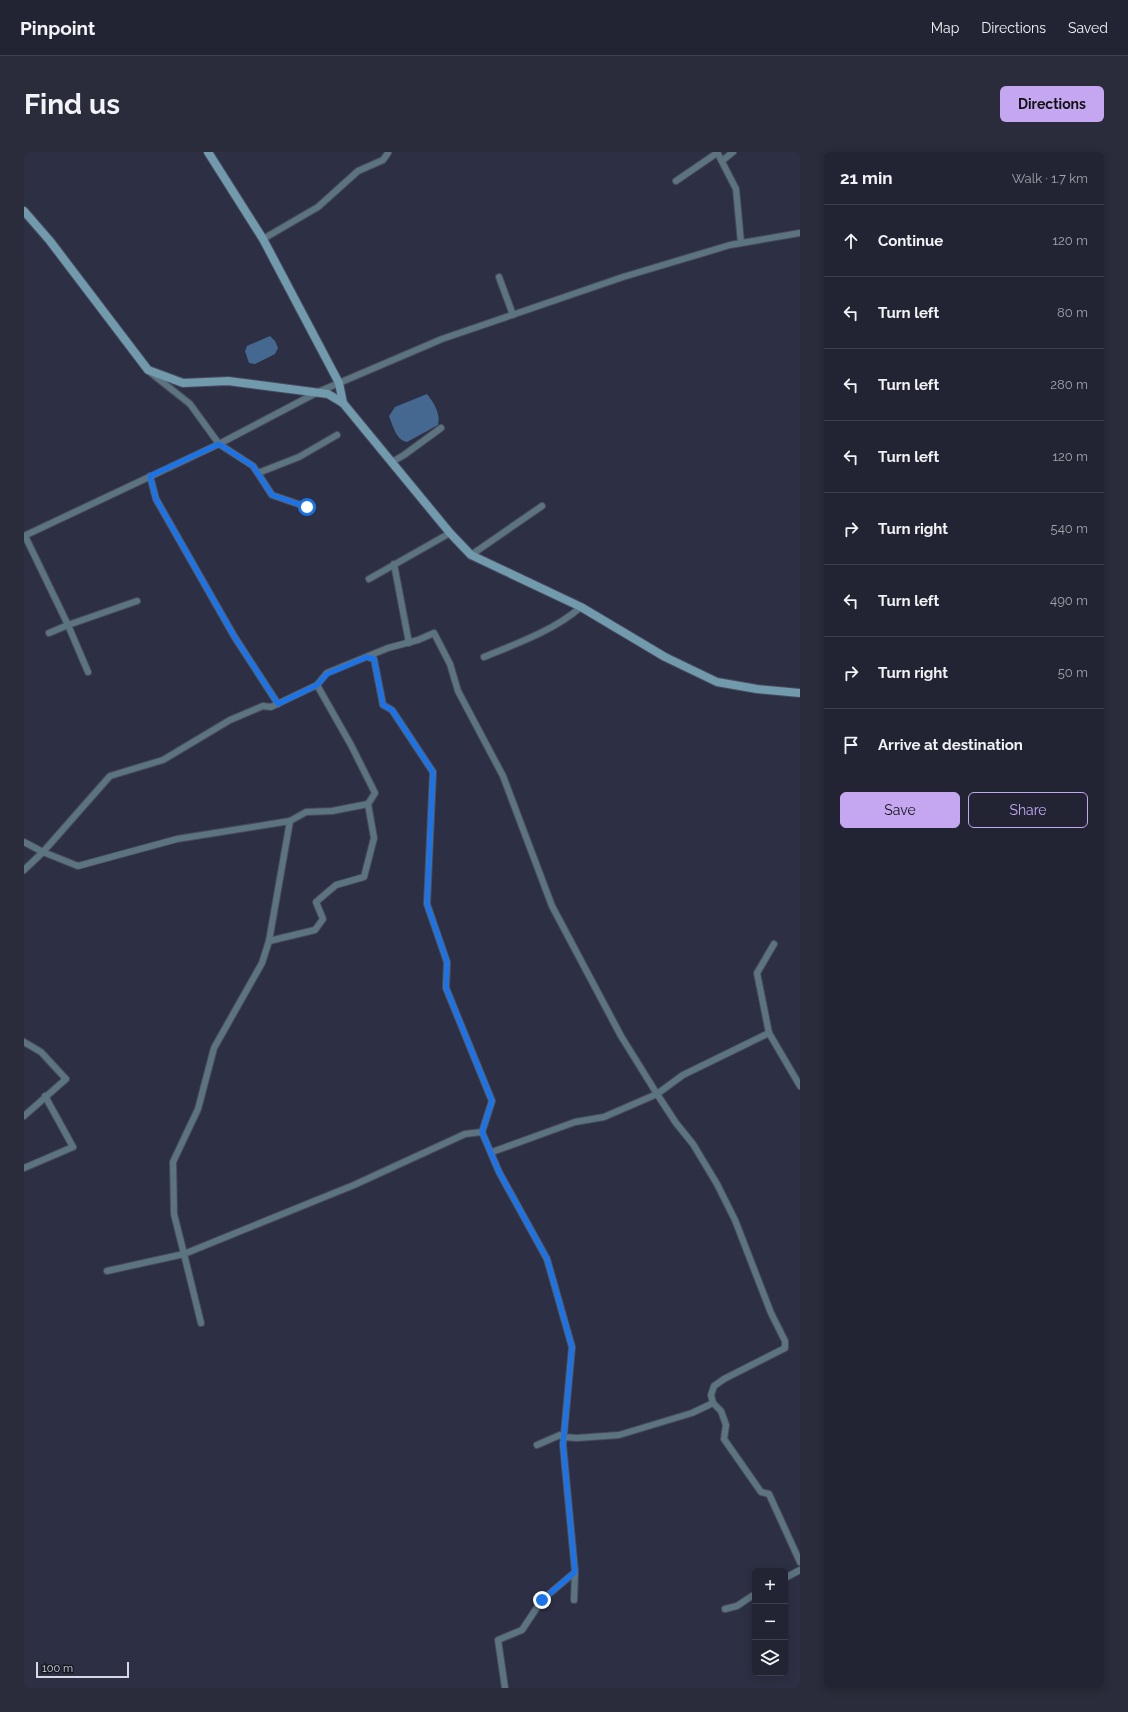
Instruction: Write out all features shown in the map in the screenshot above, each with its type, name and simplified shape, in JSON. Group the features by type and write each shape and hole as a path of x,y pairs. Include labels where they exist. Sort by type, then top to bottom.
{"main road":[{"path":"208,152 263,239 339,383 344,403"},
{"path":"24,211 50,241 148,370 183,383 228,381 328,394 344,403 450,532 471,555 581,607 665,657 717,682 757,689 800,693"}],"street":[{"path":"676,181 717,152 736,189 741,243"},
{"path":"722,161 732,152"},
{"path":"263,239 318,207 358,171 383,160 388,153"},
{"path":"88,672 68,625 25,536 219,444 318,392 442,338 623,278 741,243 800,233"},
{"path":"499,277 513,315"},
{"path":"148,370 190,404 219,444 253,466 272,495 307,507"},
{"path":"392,462 441,428"},
{"path":"258,473 299,457 337,434"},
{"path":"150,476 156,499 234,636 278,704"},
{"path":"471,555 542,506"},
{"path":"369,579 450,532"},
{"path":"394,564 409,643"},
{"path":"49,633 137,601"},
{"path":"484,657 537,635 568,619 581,607"},
{"path":"24,870 43,852 110,776 163,760 230,720 262,706 271,707 317,685 327,674 388,648 409,643 434,633 450,664 458,691 503,776 552,906 621,1036 676,1123 693,1144 717,1184 735,1220 771,1313 786,1341 785,1348 724,1379 714,1386 711,1395 713,1403 721,1411 726,1425 724,1439 760,1492 769,1494 800,1562"},
{"path":"367,657 374,659 383,705 392,710 433,772 427,904 447,962 446,988 492,1101 482,1132 492,1152 499,1172 547,1259 572,1347 563,1437 575,1572 574,1600"},
{"path":"269,941 315,930 323,919 316,902 336,885 364,877 374,838 368,804 375,793 351,745 317,685"},
{"path":"24,842 43,852 78,866 176,839 290,821 306,812 332,811 368,804"},
{"path":"201,1323 174,1214 173,1162 198,1109 214,1048 262,963 269,941 290,821"},
{"path":"774,944 757,973 769,1033 800,1086"},
{"path":"492,1152 575,1122 604,1117 657,1094 683,1075 769,1033"},
{"path":"24,1042 41,1052 66,1079 24,1116"},
{"path":"24,1168 73,1147 45,1096"},
{"path":"107,1271 184,1254 354,1185 465,1134 482,1132"},
{"path":"537,1445 560,1435 563,1437 577,1438 619,1435 692,1413 713,1403"},
{"path":"788,1576 800,1570"},
{"path":"505,1688 498,1640 522,1630 542,1600 575,1572"},
{"path":"725,1609 737,1606 752,1596"}],"water":[{"path":"270,336 275,341 278,348 275,354 255,364 249,363 245,351 247,346"},
{"path":"427,394 438,413 438,425 407,442 403,441 395,432 389,416 395,407"}],"route":[{"path":"307,507 272,495 253,466 219,444 150,476 156,499 234,636 278,704 317,685 327,674 367,657 374,659 383,705 392,710 433,772 427,904 447,962 446,988 492,1101 482,1132 492,1152 499,1172 547,1259 572,1347 563,1445 569,1522 575,1572 542,1600"}]}
